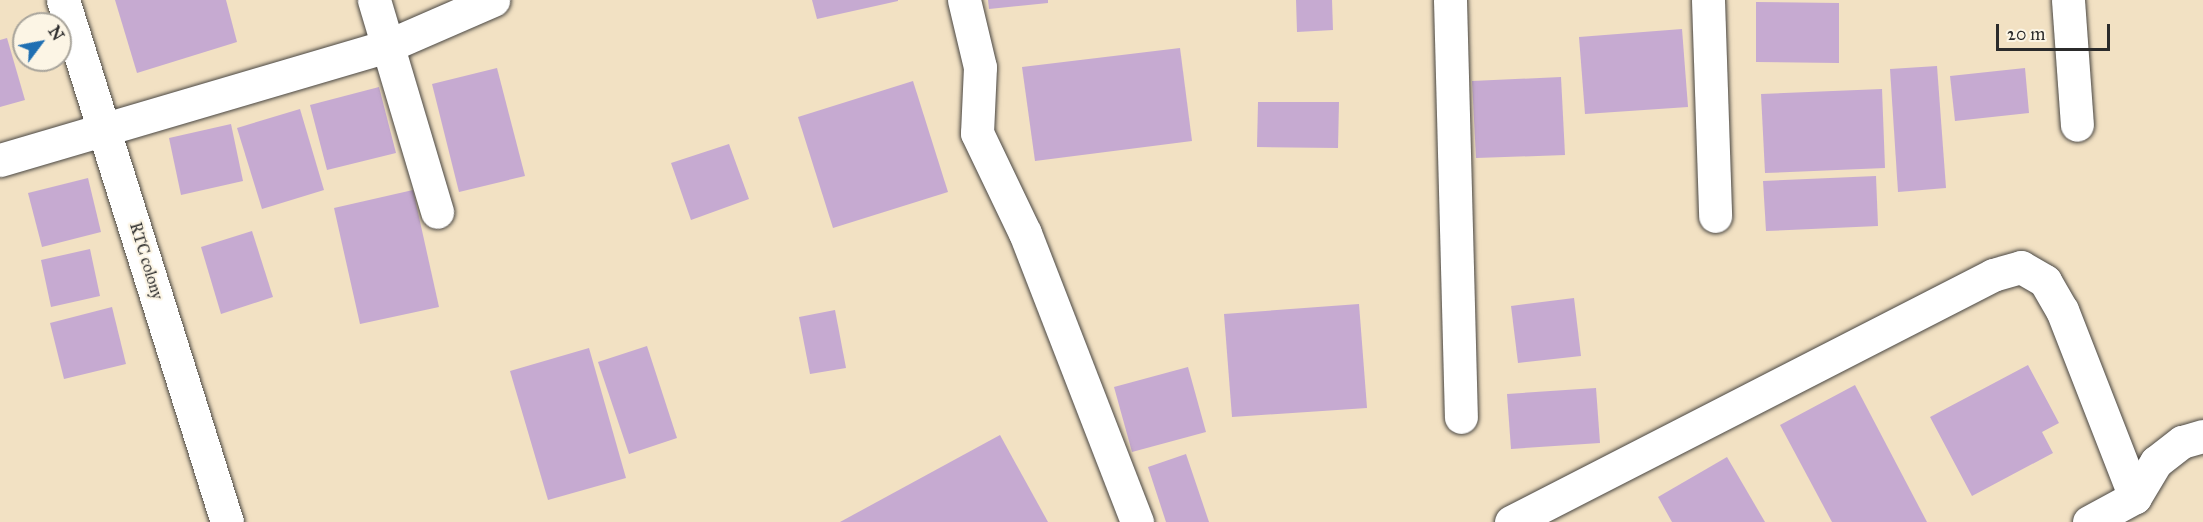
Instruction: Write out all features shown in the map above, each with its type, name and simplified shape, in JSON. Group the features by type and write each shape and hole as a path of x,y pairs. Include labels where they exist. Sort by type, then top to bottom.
{"street":[{"name":"RTC colony","path":"63,0 228,522"},
{"path":"374,0 385,47 437,212"},
{"path":"0,160 106,133 385,47 493,0"},
{"path":"964,0 980,67 977,133 1026,233 1137,522"},
{"path":"1450,0 1461,417"},
{"path":"1708,0 1715,216"},
{"path":"2068,0 2077,125"},
{"path":"1510,522 1982,280 2021,267 2045,280 2062,310 2135,497"},
{"path":"2089,522 2135,497 2156,462 2193,439"}],"building":[{"path":"115,0 226,0 237,42 137,73"},
{"path":"812,0 898,0 898,1 817,19"},
{"path":"988,0 1048,0 1048,3 989,9"},
{"path":"1296,0 1332,0 1333,30 1297,32"},
{"path":"1756,2 1839,3 1839,63 1756,62"},
{"path":"1682,29 1688,107 1585,114 1579,37"},
{"path":"7,38 12,55 12,72 17,72 25,100 0,107 0,40"},
{"path":"1180,48 1192,141 1035,161 1022,67"},
{"path":"1937,66 1946,188 1898,192 1890,69"},
{"path":"497,68 525,176 459,192 432,84"},
{"path":"2025,68 2029,113 1955,121 1950,76"},
{"path":"1561,77 1565,155 1476,158 1472,81"},
{"path":"913,81 948,192 833,228 798,117"},
{"path":"379,87 396,153 327,170 310,105"},
{"path":"1882,89 1885,168 1765,173 1761,94"},
{"path":"1258,102 1339,102 1338,148 1257,147"},
{"path":"300,109 324,190 262,209 237,128"},
{"path":"231,124 243,181 181,195 169,138"},
{"path":"729,144 749,199 691,220 671,163"},
{"path":"1876,176 1878,226 1766,231 1763,181"},
{"path":"88,178 101,232 42,247 28,193"},
{"path":"413,190 439,307 360,324 334,208"},
{"path":"252,231 273,297 221,314 201,247"},
{"path":"90,249 100,296 51,307 41,260"},
{"path":"1574,298 1581,356 1518,363 1511,306"},
{"path":"1359,304 1367,408 1232,417 1224,314"},
{"path":"112,307 126,364 64,379 50,323"},
{"path":"835,310 846,368 810,374 799,317"},
{"path":"647,346 677,438 629,454 598,362"},
{"path":"589,348 626,478 548,500 510,371"},
{"path":"2028,365 2059,423 2042,432 2053,453 1972,496 1930,417"},
{"path":"1188,367 1206,432 1132,452 1114,387"},
{"path":"1855,385 1927,522 1832,522 1780,425"},
{"path":"1596,388 1600,443 1511,449 1507,394"},
{"path":"1000,435 1048,522 840,522"},
{"path":"1186,454 1209,522 1166,522 1148,467"},
{"path":"1727,457 1765,522 1672,522 1658,497"}]}
